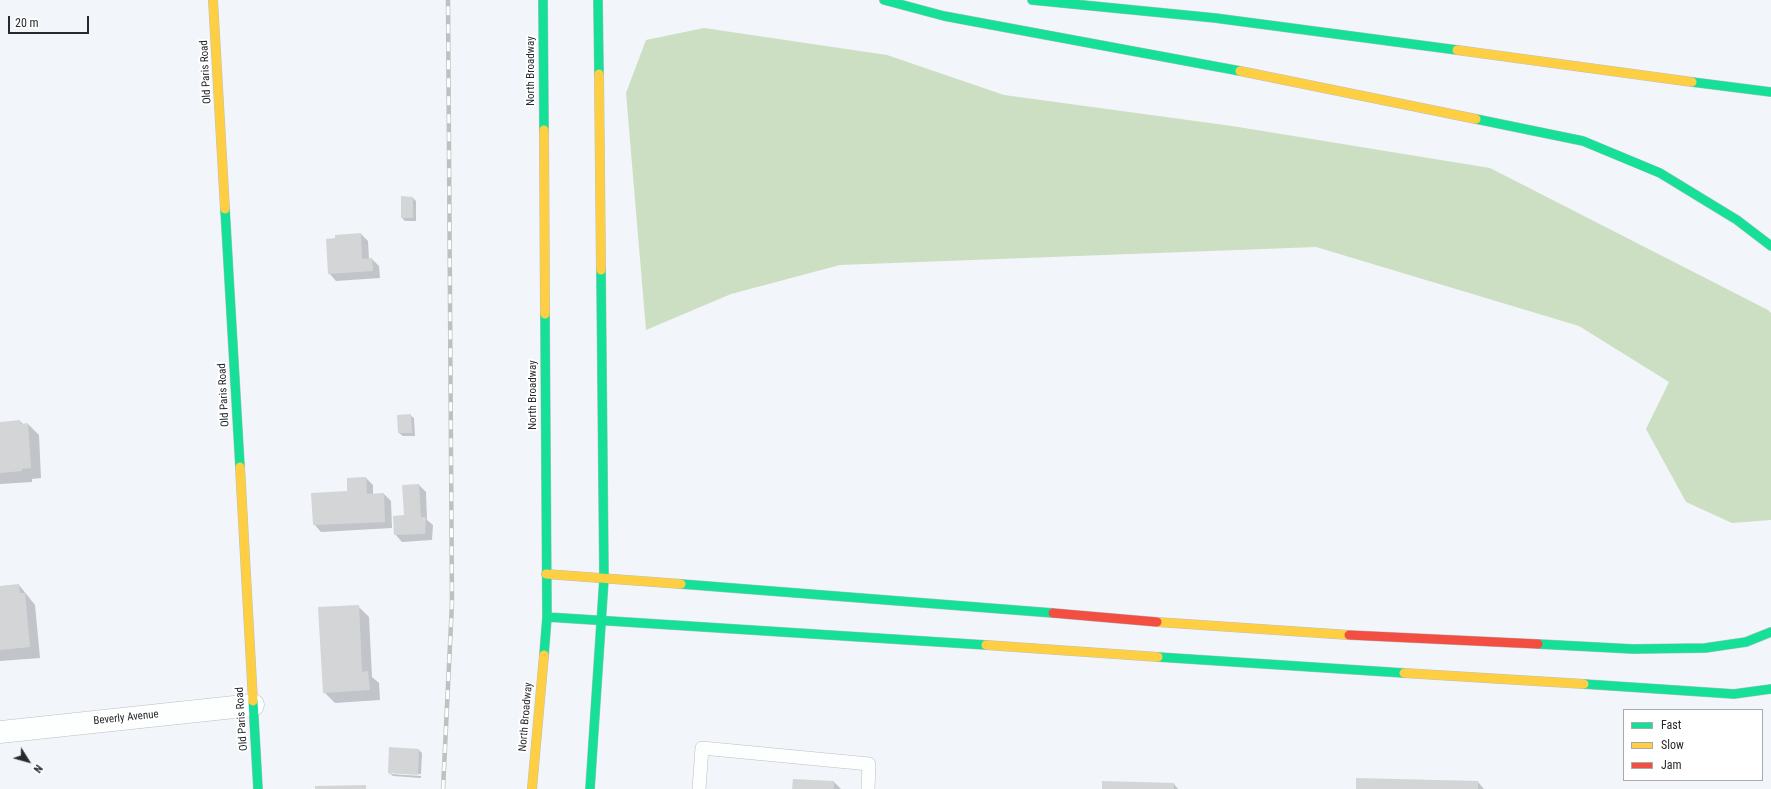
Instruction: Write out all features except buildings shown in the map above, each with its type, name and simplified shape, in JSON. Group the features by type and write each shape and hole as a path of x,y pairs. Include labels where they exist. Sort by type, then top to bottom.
{"main road":[{"name":"Old Paris Road","path":"214,0 258,789"},
{"name":"North Broadway","path":"532,789 547,617 543,0"},
{"path":"590,789 603,620 604,579 598,0"},
{"path":"884,0 944,16 1329,88 1584,142 1660,173 1737,220 1771,246"},
{"path":"1032,0 1215,18 1771,92"},
{"path":"546,574 1292,632 1625,649 1705,648 1746,642 1771,632"},
{"path":"547,617 1734,694 1771,690"}],"street":[{"name":"Beverly Avenue","path":"0,732 253,705"}],"lane":[{"path":"699,789 702,748 869,764 868,789"}],"green space":[{"path":"704,28 887,55 1004,95 1232,126 1490,168 1768,310 1771,313 1771,520 1732,523 1686,502 1646,429 1669,382 1579,326 1316,247 840,265 731,294 646,330 626,93 646,40"}],"railway":[{"path":"443,789 452,603 448,0"}],"traffic: fast":[{"path":"543,0 544,130"},
{"path":"598,0 599,74"},
{"path":"884,0 944,16 1240,71"},
{"path":"1032,0 1215,18 1457,50"},
{"path":"1692,82 1771,92"},
{"path":"1476,119 1583,141 1660,173 1737,220 1771,246"},
{"path":"225,209 240,467"},
{"path":"590,789 604,579 601,270"},
{"path":"544,655 547,617 545,314"},
{"path":"681,584 1053,613"},
{"path":"547,617 986,645"},
{"path":"1538,644 1633,649 1705,648 1746,642 1771,632"},
{"path":"1158,657 1404,673"},
{"path":"1584,684 1734,694 1771,689"},
{"path":"253,701 258,789"}],"traffic: slow":[{"path":"213,0 225,209"},
{"path":"1457,50 1692,82"},
{"path":"1240,71 1476,119"},
{"path":"599,74 601,270"},
{"path":"544,130 545,314"},
{"path":"240,467 253,701"},
{"path":"546,574 681,584"},
{"path":"1157,622 1349,635"},
{"path":"986,645 1158,657"},
{"path":"532,789 544,655"},
{"path":"1404,673 1584,684"}],"traffic: jam":[{"path":"1053,613 1157,622"},
{"path":"1349,635 1538,644"}]}
